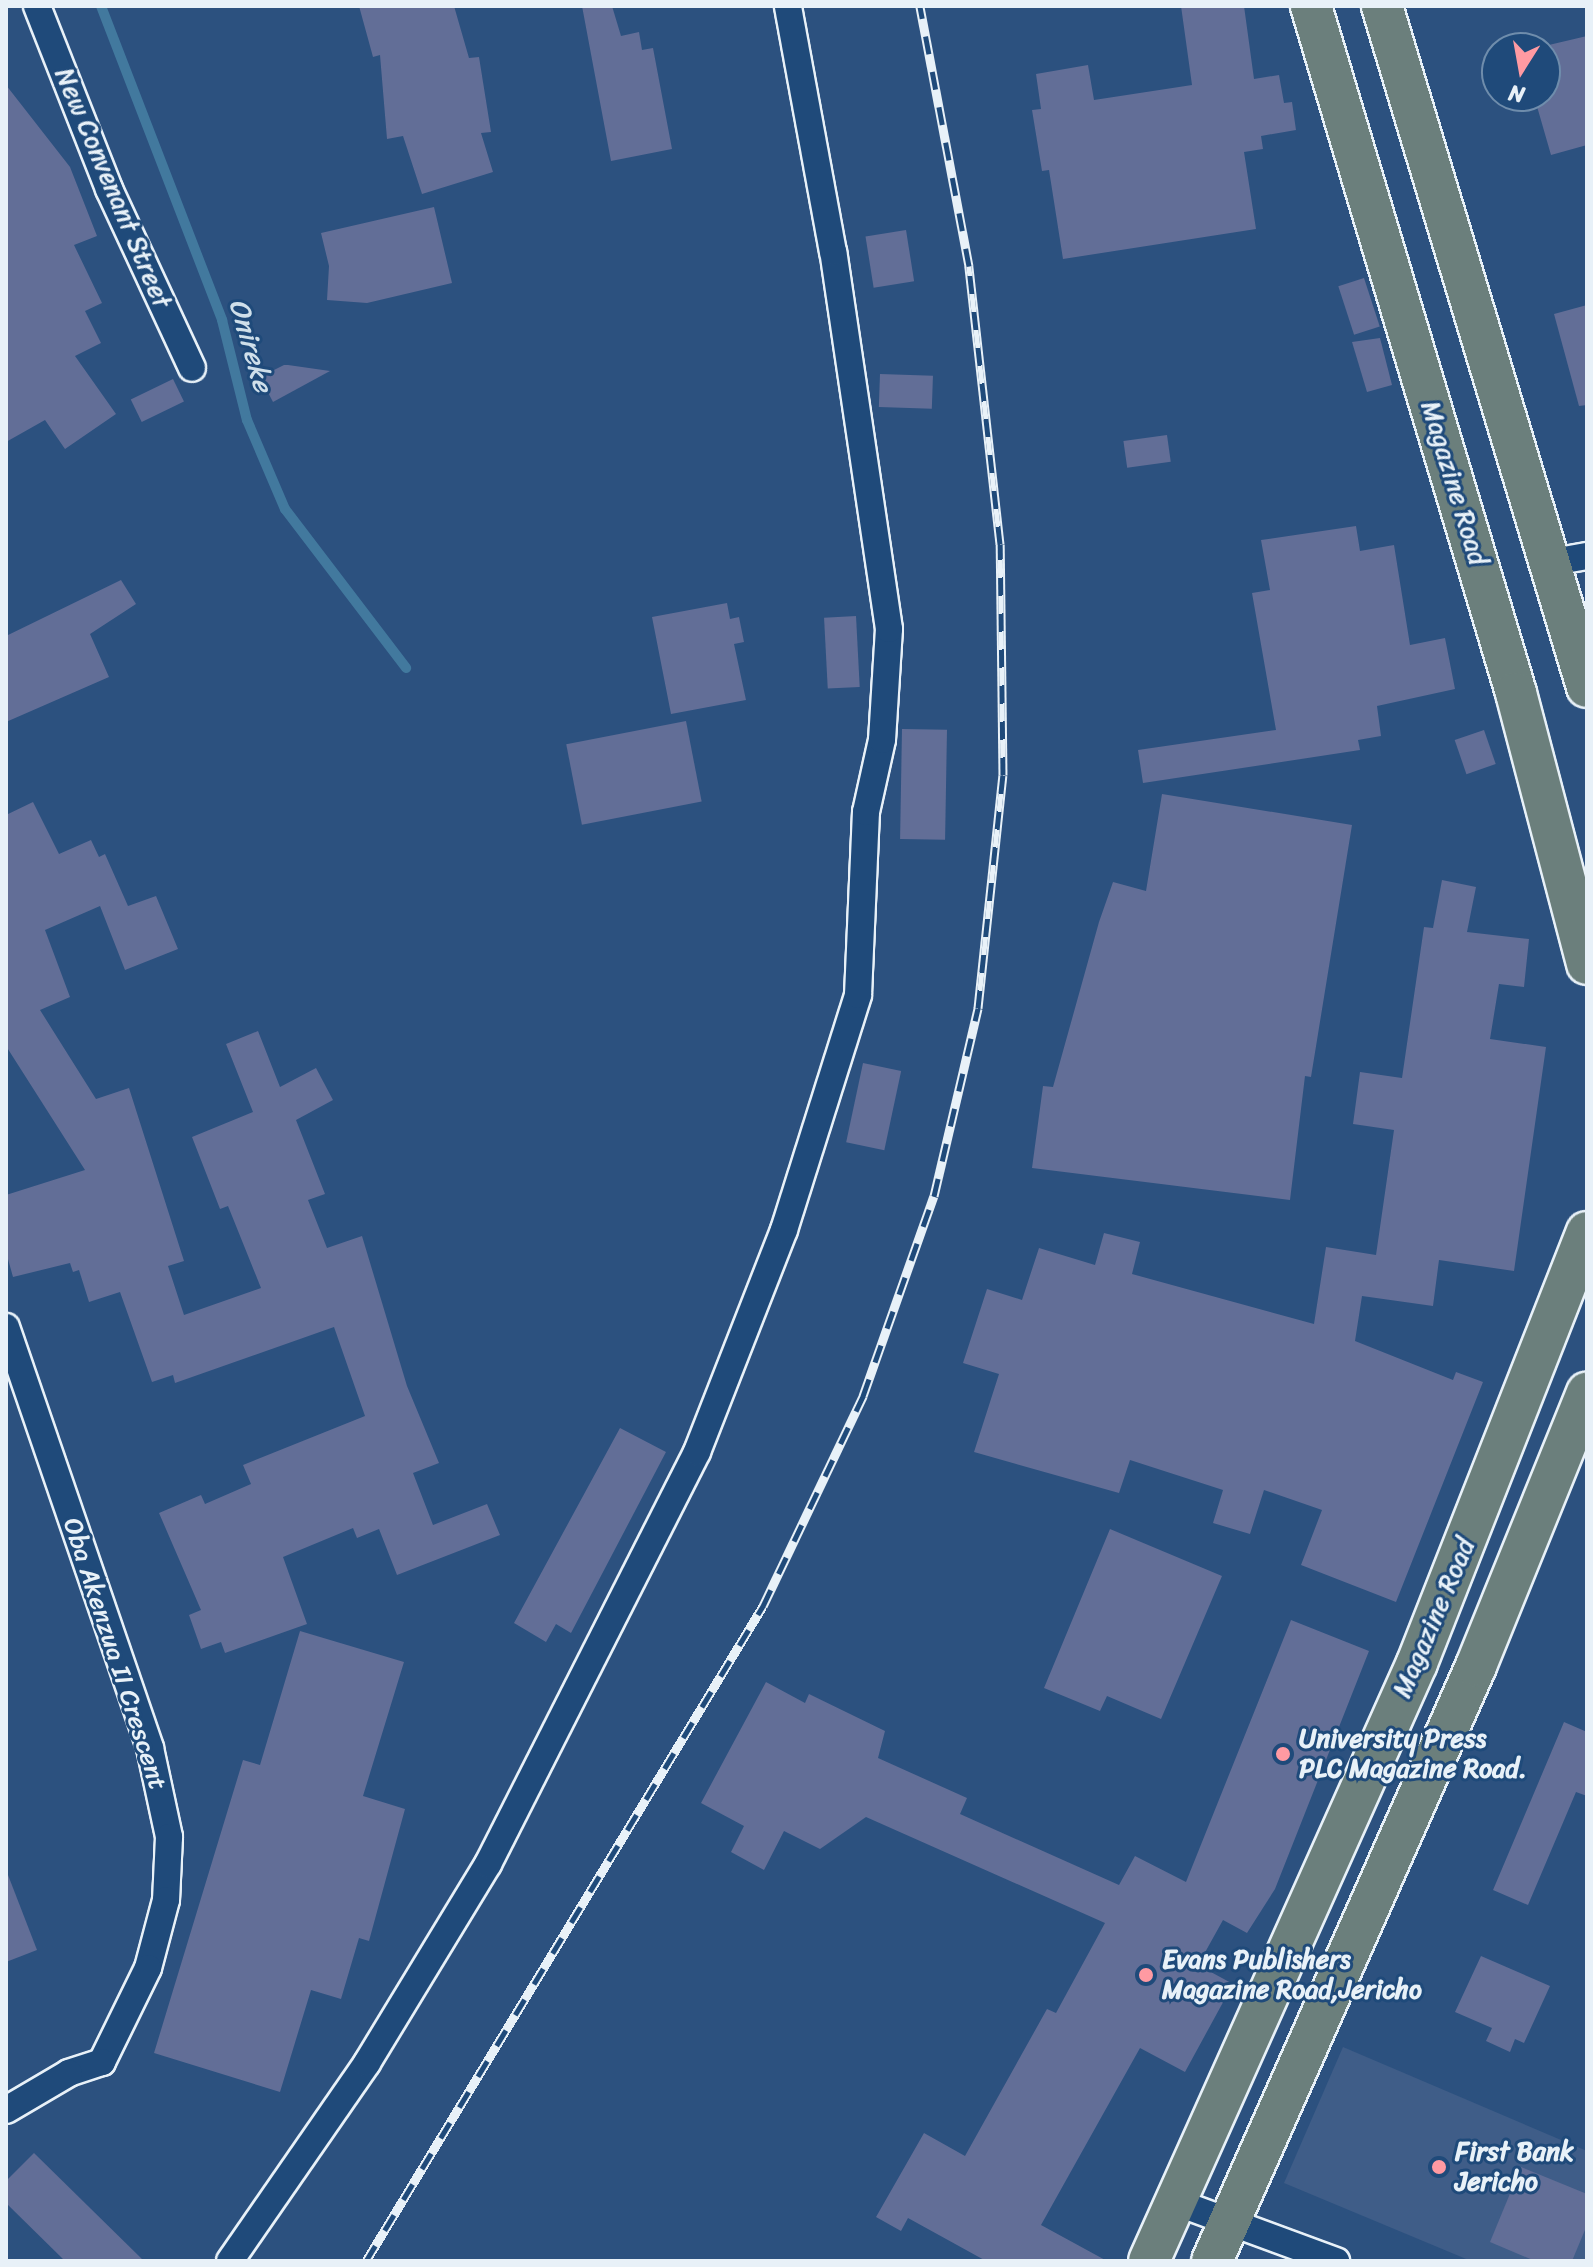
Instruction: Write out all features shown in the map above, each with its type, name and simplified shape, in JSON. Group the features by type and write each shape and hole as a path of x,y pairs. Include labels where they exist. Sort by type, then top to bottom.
{"main road":[{"name":"Magazine Road","path":"1311,6 1516,693 1587,964"},
{"path":"1382,6 1394,51 1570,559 1587,687"},
{"path":"1329,63 1394,51"},
{"name":"Magazine Road","path":"1149,2261 1173,2201 1417,1663 1587,1232"},
{"path":"1212,2261 1476,1666 1587,1393"}],"street":[{"name":"New Convenant Street","path":"37,6 109,189 192,368"},
{"path":"230,2261 367,2063 488,1864 697,1452 784,1230 858,995 866,812 882,740 889,629 840,294 788,6"},
{"name":"Oba Akenzua II Crescent","path":"6,1327 150,1748 169,1837 166,1900 148,1968 102,2062 69,2073 6,2110"},
{"path":"1173,2201 1336,2261"}],"shaded area":[{"name":"First Bank Jericho","path":"1343,2047 1587,2151 1587,2261 1471,2261 1284,2183"}],"building":[{"path":"359,6 454,6 469,58 479,57 491,132 481,133 493,172 422,194 403,136 387,139 380,55 373,57"},
{"path":"582,6 612,6 621,36 639,32 642,50 653,48 672,149 611,161"},
{"path":"1181,6 1244,6 1254,79 1279,75 1284,103 1292,102 1296,130 1261,136 1263,149 1244,152 1256,229 1063,259 1049,170 1042,171 1032,110 1041,109 1036,74 1088,65 1094,100 1192,85"},
{"path":"1587,36 1587,145 1551,155 1539,112 1561,112 1561,42"},
{"path":"6,85 70,167 97,236 74,245 102,303 85,311 101,343 75,356 116,414 65,449 45,420 6,442"},
{"path":"434,207 452,283 367,303 327,300 329,266 321,233"},
{"path":"906,230 914,281 874,288 866,236"},
{"path":"1364,278 1380,327 1354,335 1338,286"},
{"path":"1587,305 1587,405 1579,406 1554,314"},
{"path":"1380,338 1392,385 1367,392 1352,342"},
{"path":"284,365 330,371 273,402 260,377"},
{"path":"880,374 933,376 932,409 879,407"},
{"path":"173,379 184,401 142,422 131,400"},
{"path":"1167,435 1171,462 1127,468 1123,441"},
{"path":"1356,526 1360,551 1394,545 1410,645 1445,638 1455,689 1377,706 1381,736 1358,740 1360,750 1143,783 1138,750 1276,730 1252,593 1270,590 1261,540"},
{"path":"121,580 136,604 90,634 109,677 6,722 6,636"},
{"path":"727,603 730,619 739,617 744,642 734,644 746,700 671,714 652,617"},
{"path":"856,616 860,687 828,689 824,618"},
{"path":"686,721 702,801 582,825 566,744"},
{"path":"902,729 947,730 945,840 900,839"},
{"path":"1484,730 1496,764 1466,774 1455,740"},
{"path":"1162,794 1352,825 1311,1077 1305,1076 1290,1200 1032,1168 1043,1086 1053,1087 1099,922 1113,882 1146,891"},
{"path":"33,802 59,854 91,840 99,857 105,854 128,906 156,896 178,949 125,970 100,906 45,930 70,997 40,1010 96,1099 129,1088 184,1261 168,1266 184,1315 261,1288 228,1206 220,1209 192,1137 253,1112 226,1044 258,1031 280,1087 316,1068 333,1100 296,1120 325,1194 308,1200 327,1248 362,1236 407,1386 439,1463 413,1473 433,1525 487,1504 500,1535 397,1575 379,1529 357,1538 353,1528 283,1557 307,1624 225,1653 221,1642 201,1649 189,1615 201,1610 159,1513 201,1495 205,1504 251,1484 243,1465 365,1416 334,1327 175,1383 173,1375 152,1382 120,1292 89,1302 79,1270 73,1272 70,1263 13,1277 6,1252 6,1195 85,1170 6,1046 6,815"},
{"path":"1442,880 1476,887 1467,932 1529,939 1524,987 1499,984 1490,1039 1546,1047 1514,1271 1439,1260 1433,1306 1362,1296 1355,1341 1453,1380 1456,1372 1483,1382 1396,1602 1301,1565 1322,1510 1264,1490 1250,1534 1213,1523 1223,1490 1130,1460 1119,1493 974,1452 999,1374 963,1363 987,1289 1022,1300 1039,1248 1095,1265 1104,1233 1140,1242 1132,1274 1314,1324 1326,1247 1376,1255 1394,1130 1353,1124 1360,1072 1402,1078 1424,927 1433,928"},
{"path":"863,1063 901,1071 884,1150 846,1142"},
{"path":"620,1428 666,1452 571,1633 556,1624 546,1642 514,1623"},
{"path":"1110,1529 1222,1576 1161,1719 1107,1696 1100,1711 1044,1688"},
{"path":"1291,1620 1369,1651 1275,1889 1247,1933 1223,1920 1198,1965 1233,1984 1185,2072 1140,2048 1041,2225 1107,2261 986,2261 908,2218 901,2231 876,2217 924,2133 965,2156 1047,2009 1056,2013 1105,1923 866,1817 820,1849 784,1831 764,1870 731,1852 744,1826 701,1803 766,1682 805,1703 809,1694 885,1731 878,1758 967,1798 960,1814 1119,1885 1135,1856 1186,1882"},
{"path":"300,1631 404,1662 363,1796 405,1809 369,1941 359,1938 341,1999 311,1990 280,2092 154,2053 243,1760 260,1765"},
{"path":"1564,1722 1587,1732 1587,1796 1576,1792 1528,1905 1493,1890"},
{"path":"6,1876 37,1950 6,1962"},
{"path":"1481,1956 1550,1986 1524,2043 1515,2039 1510,2052 1486,2041 1492,2028 1455,2012"},
{"path":"34,2153 144,2261 65,2261 6,2203 6,2181"},
{"path":"1521,2167 1587,2194 1587,2225 1572,2261 1535,2261 1490,2242"}],"waterway":[{"name":"Onireke","path":"101,6 222,320 247,420 285,509 406,668"}],"railway":[{"path":"366,2261 763,1606 863,1396 934,1196 978,1008 1003,775 1000,544 969,266 920,6"}],"place":[{"name":"University Press PLC Magazine Road.","path":"1283,1754"},
{"name":"Evans Publishers Magazine Road,Jericho","path":"1146,1975"},
{"name":"First Bank Jericho","path":"1439,2167"}]}
